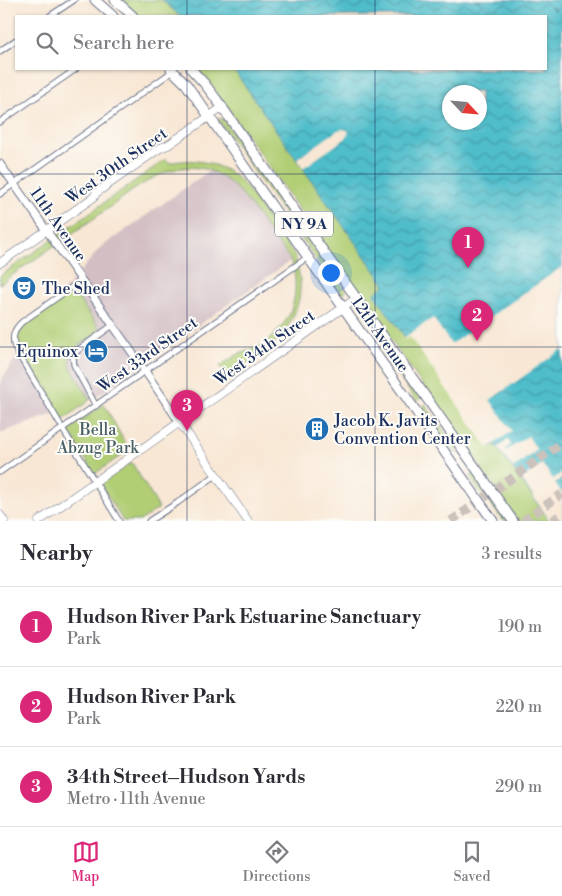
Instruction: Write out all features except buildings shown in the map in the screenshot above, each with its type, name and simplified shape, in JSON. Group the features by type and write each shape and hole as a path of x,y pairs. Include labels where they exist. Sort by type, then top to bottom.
{"highway":[{"path":"95,0 112,15"},
{"path":"115,0 132,15"},
{"name":"12th Avenue","path":"173,70 186,84 210,117 494,521"},
{"name":"12th Avenue","path":"192,70 223,107 513,521"},
{"path":"417,412 421,402 427,398"},
{"path":"450,459 467,455"}],"main road":[{"name":"West 30th Street","path":"0,263 160,148 168,146 223,107"},
{"name":"11th Avenue","path":"0,164 247,521"},
{"name":"West 34th Street","path":"39,521 357,298"},
{"path":"0,515 4,521"}],"street":[{"path":"52,15 74,0"},
{"path":"0,51 15,41"},
{"path":"0,122 75,70"},
{"path":"0,194 173,70"},
{"name":"West 33rd Street","path":"0,472 61,426 96,406 308,257"},
{"path":"82,280 22,322 16,328 13,335 13,343 119,521"},
{"path":"96,406 74,365 73,358 78,350 113,325"},
{"path":"149,521 157,519 216,475"}],"shaded area":[{"path":"209,171 229,181 243,195 290,261 99,395 80,405 0,433 0,382 46,312 100,248"}],"green space":[{"path":"121,0 331,0 347,15 138,15"},
{"path":"197,70 407,70 442,112 442,130 451,130 495,444 517,473 562,521 518,521 230,111"},
{"path":"220,118 224,120 346,291 341,295 219,121"},
{"path":"166,159 169,163 191,161 213,164 232,174 251,192 288,245 296,262 300,278 300,295 292,319 283,333 284,336 227,376 220,366 239,354 265,343 282,326 289,315 295,295 295,280 290,260 251,206 233,185 210,171 196,168 181,168 159,175 126,195 0,284 0,276"},
{"path":"72,290 101,330 75,348 70,356 71,367 90,400 63,420 19,349 17,339 19,332 25,324"},
{"path":"356,314 383,352 408,379 421,397 417,402"},
{"name":"Bella Abzug Park","path":"104,404 129,450 94,473 67,429"},
{"path":"425,404 460,454 454,451 422,410 422,406"},
{"name":"Bella Abzug Park","path":"132,463 159,508 140,521 123,521 101,485"},
{"path":"474,473 508,521 503,521 481,494 471,479 471,475"}],"water":[{"path":"162,0 562,0 562,521 550,521 495,444 490,447 410,334 405,337 374,294 385,285 234,70 547,70 547,15 179,15"}],"pier":[{"path":"338,130 349,131 346,138 303,168 297,159"},
{"path":"562,267 562,349 490,400 512,431 488,448 410,337 405,340 405,337 433,318 451,344"},
{"path":"528,436 537,450 513,468 498,448 508,440 511,445 505,449 506,451"},
{"path":"542,464 553,479 562,473 562,478 555,483 562,493 562,521 550,521 521,479"}],"ferry route":[{"path":"477,0 495,15"},
{"path":"543,0 562,16"},
{"path":"547,60 562,73"}],"tunnel":[{"path":"451,521 562,443"},
{"path":"523,521 562,494"},
{"path":"552,521 562,514"}],"place":[{"name":"Hudson River Park Estuarine Sanctuary","path":"468,268"},
{"name":"The Shed","path":"24,288"},
{"name":"Hudson River Park","path":"477,341"},
{"name":"Equinox","path":"96,351"},
{"name":"Jacob K. Javits Convention Center","path":"317,429"},
{"name":"34th Street–Hudson Yards","path":"187,431"}]}
